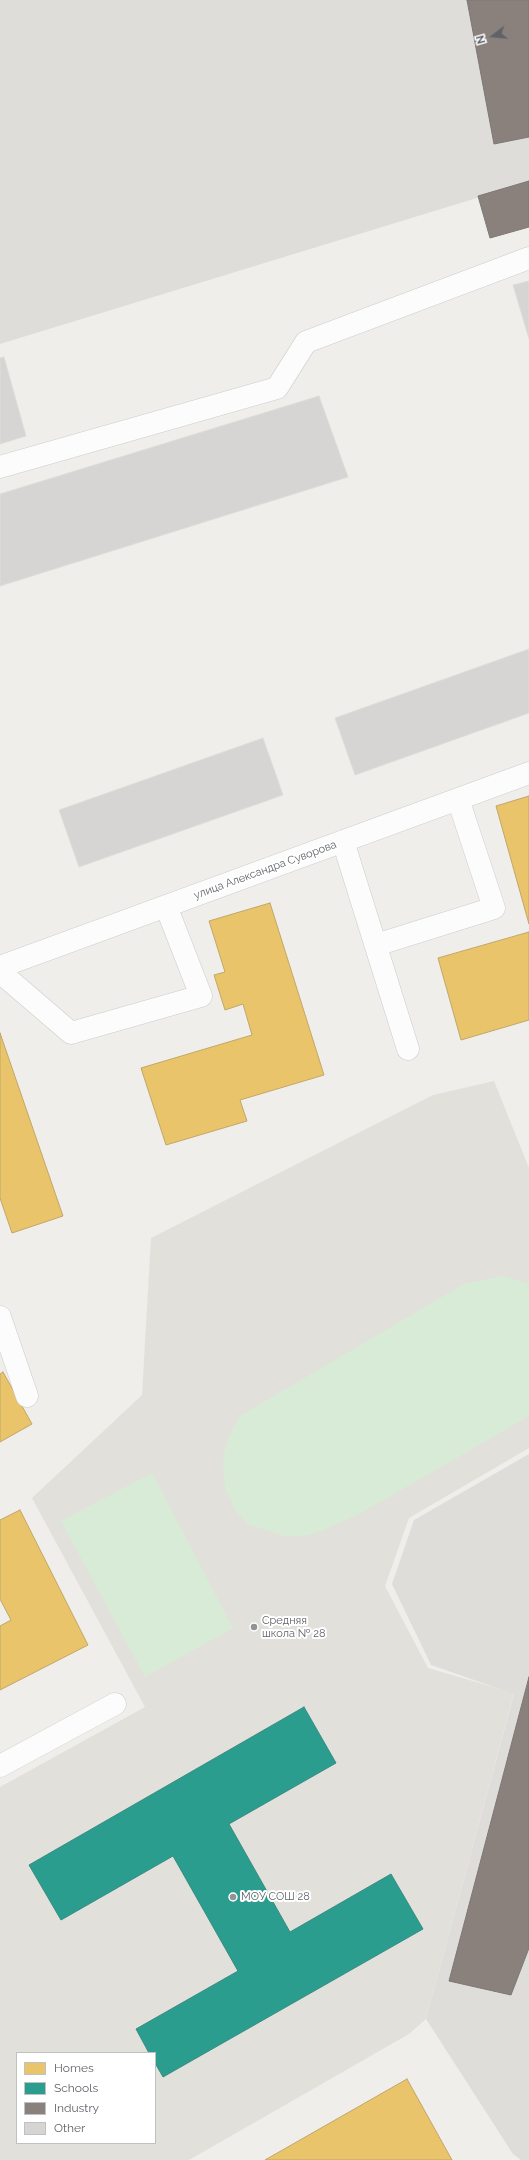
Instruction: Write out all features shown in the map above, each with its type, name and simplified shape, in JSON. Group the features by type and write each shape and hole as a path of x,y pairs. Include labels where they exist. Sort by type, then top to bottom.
{"street":[{"path":"0,467 277,388 306,342 529,258"},
{"name":"улица Александра Суворова","path":"0,967 529,773"},
{"path":"376,945 494,908 458,799"},
{"path":"343,841 408,1049"},
{"path":"0,972 71,1033 201,996 166,906"},
{"path":"0,1317 27,1396"},
{"path":"0,1766 115,1704"}],"shaded area":[{"path":"0,0 529,0 529,184 503,190 0,344"},
{"name":"Средняя школа № 28","path":"494,1081 529,1168 529,1448 409,1518 385,1586 428,1668 514,1693 426,2019 409,2034 189,2160 0,2160 0,1787 145,1707 32,1498 142,1395 151,1238 433,1095"},
{"path":"529,1454 529,2160 521,2160 513,2154 426,2019 514,1694 431,1665 392,1584 414,1520"}],"green space":[{"path":"503,1276 529,1284 529,1416 363,1512 319,1532 303,1536 284,1536 248,1524 236,1511 225,1488 223,1467 224,1452 231,1432 240,1416 464,1284"},
{"path":"152,1473 233,1628 145,1677 61,1521"}],"building: Homes":[{"path":"529,796 529,924 496,806"},
{"path":"270,903 324,1075 240,1100 247,1121 166,1145 141,1068 252,1035 243,1004 225,1010 214,975 225,972 209,921"},
{"path":"529,932 529,1020 461,1040 438,958"},
{"path":"0,1033 63,1216 12,1233 0,1198"},
{"path":"3,1372 32,1424 0,1442 0,1374"},
{"path":"20,1510 88,1645 0,1690 0,1626 11,1620 0,1599 0,1520"},
{"path":"407,2079 452,2160 265,2160"}],"building: Schools":[{"name":"МОУ СОШ 28","path":"304,1707 336,1763 229,1824 290,1932 391,1874 423,1929 163,2077 156,2065 156,2052 148,2052 136,2029 238,1971 173,1856 61,1920 29,1865"}],"building: Industry":[{"path":"467,0 529,0 529,137 494,144"},
{"path":"529,181 529,227 490,238 478,196"},
{"path":"529,1677 529,1948 511,1995 449,1981"}],"building: Other":[{"path":"529,281 529,339 513,285"},
{"path":"4,357 26,436 0,444 0,358"},
{"path":"319,396 348,477 0,586 0,494"},
{"path":"529,649 529,713 355,775 335,718"},
{"path":"263,738 283,795 79,867 59,810"}],"place":[{"name":"Средняя школа № 28","path":"254,1627"},
{"name":"МОУ СОШ 28","path":"233,1897"}]}
